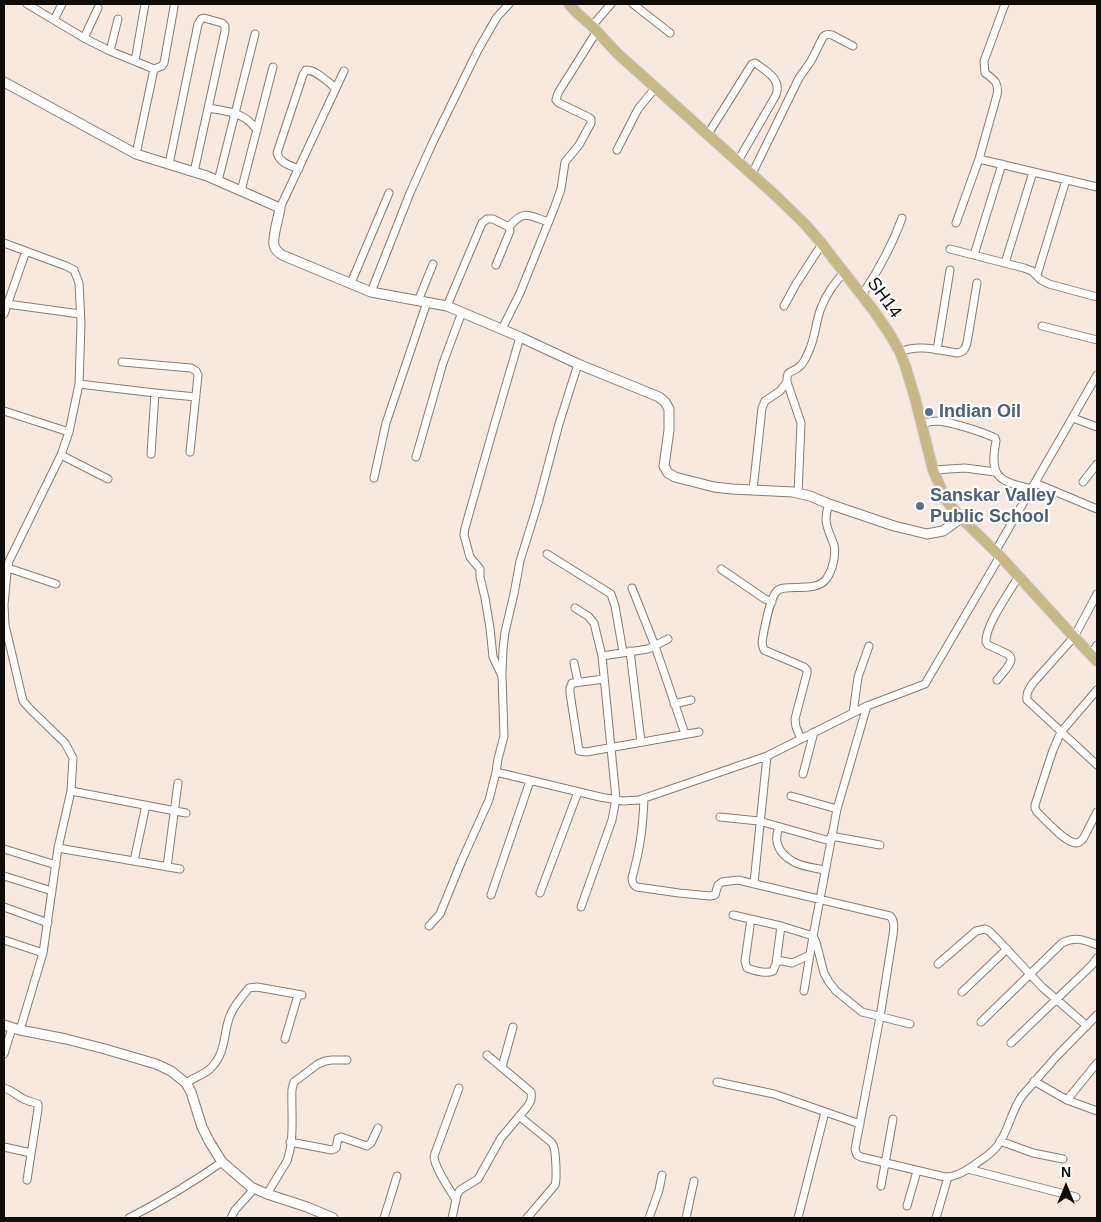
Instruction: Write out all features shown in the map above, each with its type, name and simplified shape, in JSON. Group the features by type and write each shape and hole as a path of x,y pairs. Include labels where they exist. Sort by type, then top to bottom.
{"main road":[{"name":"SH14","path":"569,4 617,53 738,161 805,224 822,244 862,295 900,352 922,424 933,470 946,500 1094,658"}],"street":[{"path":"28,4 84,38 154,69 162,66 164,63 174,8"},
{"path":"54,20 62,4"},
{"path":"135,61 145,4"},
{"path":"371,292 410,193 432,144 478,50 497,17 509,4"},
{"path":"502,329 520,293 561,189 565,162 579,146 591,123 591,119 559,103 556,97 594,29 611,4"},
{"path":"633,4 670,33"},
{"path":"956,223 979,158 998,95 997,83 985,73 984,61 1006,4"},
{"path":"84,38 98,8"},
{"path":"169,164 198,24 204,18 222,23 225,28 194,172"},
{"path":"110,51 118,19"},
{"path":"218,181 255,34"},
{"path":"752,174 799,78 811,61 823,37 829,34 853,46"},
{"path":"708,134 752,64 755,63 773,76 777,82 778,89 776,95 738,161"},
{"path":"241,191 273,67"},
{"path":"136,154 154,69"},
{"path":"299,169 282,161 277,153 303,74 306,70 310,70 336,88"},
{"path":"344,71 280,208 274,246 282,255 371,292 446,306 462,312 578,364 659,397 665,402 668,410 670,430 664,466 668,473 675,477 714,487 810,496 894,526 928,534 943,531 961,518"},
{"path":"4,82 136,154 194,172 280,208"},
{"path":"617,150 638,109 656,87"},
{"path":"208,108 248,119 257,130"},
{"path":"979,158 1097,187"},
{"path":"974,255 1002,164"},
{"path":"1005,263 1033,172"},
{"path":"1037,275 1066,180"},
{"path":"351,283 389,193"},
{"path":"496,265 509,235 509,227 516,218 525,215 548,222"},
{"path":"446,306 484,220 490,218 509,227"},
{"path":"862,295 886,255 902,218"},
{"path":"4,243 74,270 79,283 80,314 78,384 69,432 61,455 9,561 4,597 5,625 23,701 65,743 74,758 71,791 58,848 43,953 12,1028 4,1054"},
{"path":"784,306 800,277 822,244"},
{"path":"950,249 1024,268 1032,271 1041,280 1049,284 1097,298"},
{"path":"4,314 26,251"},
{"path":"374,478 386,423 433,264"},
{"path":"937,350 950,270"},
{"path":"798,494 801,423 787,382 787,376 789,372 800,367 804,362 814,338 821,307 829,291 844,272"},
{"path":"900,352 909,348 915,348 957,354 965,350 977,283"},
{"path":"8,304 80,314"},
{"path":"416,457 443,363 462,312"},
{"path":"1042,326 1097,340"},
{"path":"502,676 493,658 488,613 480,569 470,557 464,535 488,444 520,337"},
{"path":"122,362 191,368 196,371 198,375 190,452"},
{"path":"429,926 440,914 489,800 504,736 502,676 505,632 520,561 578,364"},
{"path":"496,772 616,800 639,800 767,756 867,706 925,684 998,554 1033,486 1097,377"},
{"path":"753,490 762,408 766,401 780,392 787,382"},
{"path":"78,384 196,397"},
{"path":"151,454 155,393"},
{"path":"4,411 69,432"},
{"path":"1073,418 1097,428"},
{"path":"922,424 936,421 943,422 962,426 995,438 993,462 995,472 1004,481 1033,486 1097,509"},
{"path":"61,455 108,479"},
{"path":"1083,482 1097,464"},
{"path":"933,470 965,468 995,472"},
{"path":"801,739 795,719 806,678 806,670 764,650 762,642 766,620 776,592 779,589 815,586 827,579 835,552 826,520 829,504"},
{"path":"547,554 611,594 626,652 641,742"},
{"path":"8,568 56,584"},
{"path":"721,569 772,602"},
{"path":"997,680 1011,664 1012,660 1011,656 986,642 986,635 1019,576"},
{"path":"632,588 655,646 685,734"},
{"path":"1097,594 1074,637 1033,683 1026,696 1027,700 1097,765"},
{"path":"575,608 588,616 594,623 602,656 616,800 612,820 581,907"},
{"path":"602,656 648,648 668,639"},
{"path":"1094,658 1097,645"},
{"path":"853,713 858,677 869,646"},
{"path":"574,663 578,682"},
{"path":"604,679 572,683 570,688 579,749 582,752 699,732"},
{"path":"1097,690 1057,739 1035,808 1063,836 1076,843 1081,842 1097,812"},
{"path":"674,704 691,700"},
{"path":"804,991 837,809 867,706"},
{"path":"803,774 814,732"},
{"path":"754,883 767,756"},
{"path":"491,895 530,781"},
{"path":"167,867 178,783"},
{"path":"71,791 186,813"},
{"path":"540,893 578,792"},
{"path":"791,796 837,809"},
{"path":"644,798 640,850 632,878 634,885 637,887 710,896 715,895 718,891 718,885 722,882 738,880 820,898 892,918 894,923 893,935 880,1017 855,1149 857,1156 861,1158 948,1177 968,1169 993,1151 1006,1132 1017,1103 1034,1081 1097,1015"},
{"path":"134,861 146,805"},
{"path":"720,817 759,821 831,839 880,845"},
{"path":"779,827 776,840 777,846 782,852 795,862 825,870"},
{"path":"58,848 180,869"},
{"path":"4,849 56,865"},
{"path":"4,876 52,892"},
{"path":"4,907 48,923"},
{"path":"733,915 781,926 813,936 824,973 836,991 862,1012 910,1024"},
{"path":"751,919 745,957 748,968 752,970 773,972 777,960 781,926"},
{"path":"938,964 976,931 985,929 1056,999 1087,1026"},
{"path":"981,1022 1062,943 1076,939 1097,945"},
{"path":"4,940 43,953"},
{"path":"962,992 1007,949"},
{"path":"777,960 792,963 810,955"},
{"path":"1011,1043 1097,958"},
{"path":"186,1082 208,1071 220,1056 225,1041 228,1021 233,1009 249,988 256,987 300,995 285,1039"},
{"path":"502,1067 513,1027"},
{"path":"12,1028 66,1038 156,1064 171,1071 186,1082 202,1127 222,1162 255,1188 333,1218"},
{"path":"452,1218 460,1190 478,1179 501,1138 529,1105 532,1097 531,1092 487,1055"},
{"path":"267,1194 287,1161 289,1154 294,1082 325,1061 347,1060"},
{"path":"1067,1100 1097,1064"},
{"path":"1034,1081 1067,1100 1096,1110"},
{"path":"717,1082 774,1094 860,1124"},
{"path":"4,1088 11,1090 25,1100 38,1104 27,1180"},
{"path":"456,1200 436,1166 434,1156 460,1088"},
{"path":"798,1218 825,1112"},
{"path":"519,1116 554,1145 555,1151 557,1180 555,1186 527,1218"},
{"path":"881,1186 893,1119"},
{"path":"290,1142 332,1150 336,1148 338,1138 341,1137 367,1146 371,1143 378,1128"},
{"path":"1000,1141 1033,1153 1063,1159"},
{"path":"4,1147 31,1154"},
{"path":"129,1218 155,1205 222,1162"},
{"path":"968,1169 1076,1198"},
{"path":"907,1206 917,1171"},
{"path":"649,1218 662,1175"},
{"path":"384,1218 397,1176"},
{"path":"936,1218 948,1177"},
{"path":"686,1218 694,1182"},
{"path":"231,1218 234,1210 255,1188"}],"place":[{"name":"Indian Oil","path":"929,412"},
{"name":"Sanskar Valley Public School","path":"920,506"}]}
